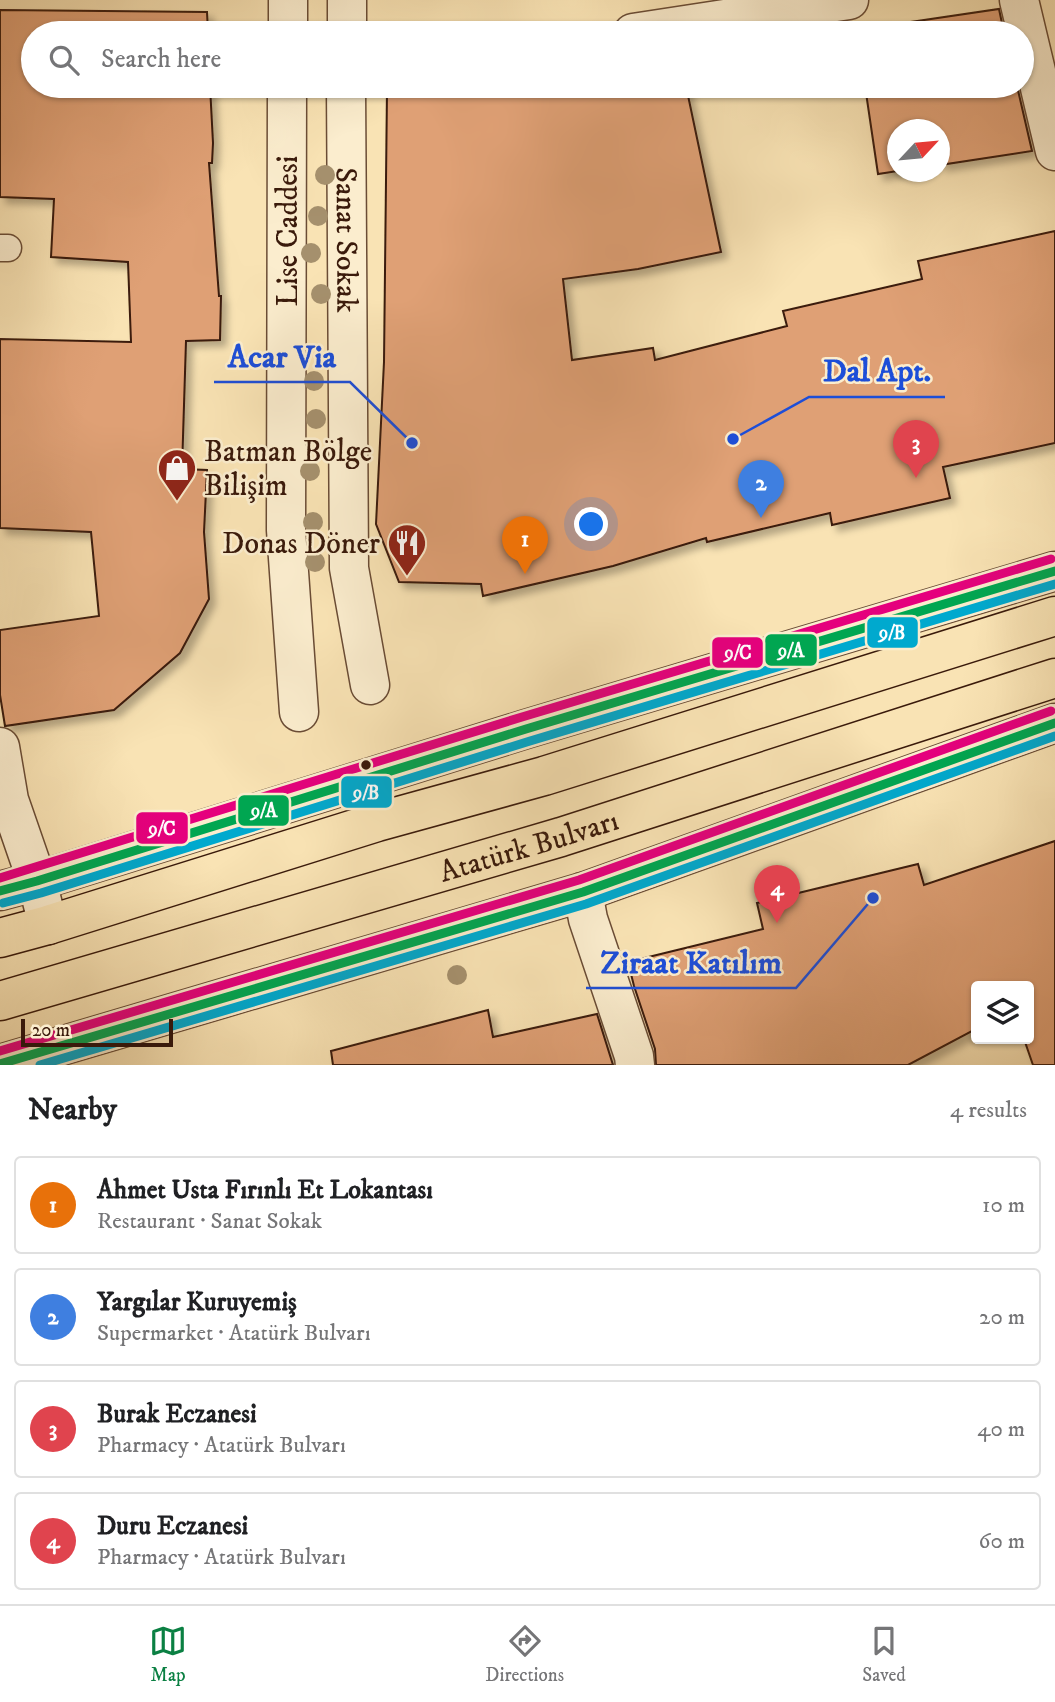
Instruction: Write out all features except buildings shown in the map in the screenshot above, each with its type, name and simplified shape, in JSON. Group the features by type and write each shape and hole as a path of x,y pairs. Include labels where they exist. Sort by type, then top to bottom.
{"main road":[{"name":"Atatürk Bulvarı","path":"0,938 377,822 557,772 1055,616"},
{"name":"Atatürk Bulvarı","path":"0,1001 561,837 1055,678"}],"street":[{"path":"288,0 288,21"},
{"path":"347,0 347,21"},
{"path":"712,21 849,0"},
{"path":"1019,0 1024,21"},
{"path":"1034,63 1055,151"},
{"name":"Lise Caddesi","path":"287,98 286,530 299,712"},
{"name":"Sanat Sokak","path":"346,98 349,568 370,685"},
{"path":"0,891 526,729 1055,571"},
{"path":"3,1064 583,892 1055,723"},
{"path":"0,747 9,800 37,881 48,925"},
{"path":"583,892 588,919 635,1065"}],"transit line":[{"name":"9/C","path":"0,878 522,717 1051,559"},
{"name":"9/A","path":"0,891 526,729 1055,571"},
{"name":"9/B","path":"3,903 530,741 1055,584"},
{"name":"9/C","path":"0,1051 579,880 1051,711"},
{"name":"9/A","path":"0,1064 583,892 1055,723"},
{"name":"9/B","path":"40,1065 586,904 1055,736"}],"place":[{"name":"Dal Apt.","path":"733,439"},
{"name":"Acar Via","path":"412,443"},
{"name":"Burak Eczanesi","path":"916,478"},
{"name":"Batman Bölge Bilişim","path":"177,502"},
{"name":"Yargılar Kuruyemiş","path":"761,518"},
{"name":"Ahmet Usta Fırınlı Et Lokantası","path":"525,574"},
{"name":"Donas Döner","path":"407,577"},
{"name":"Ziraat Katılım","path":"873,898"},
{"name":"Duru Eczanesi","path":"777,923"}]}
